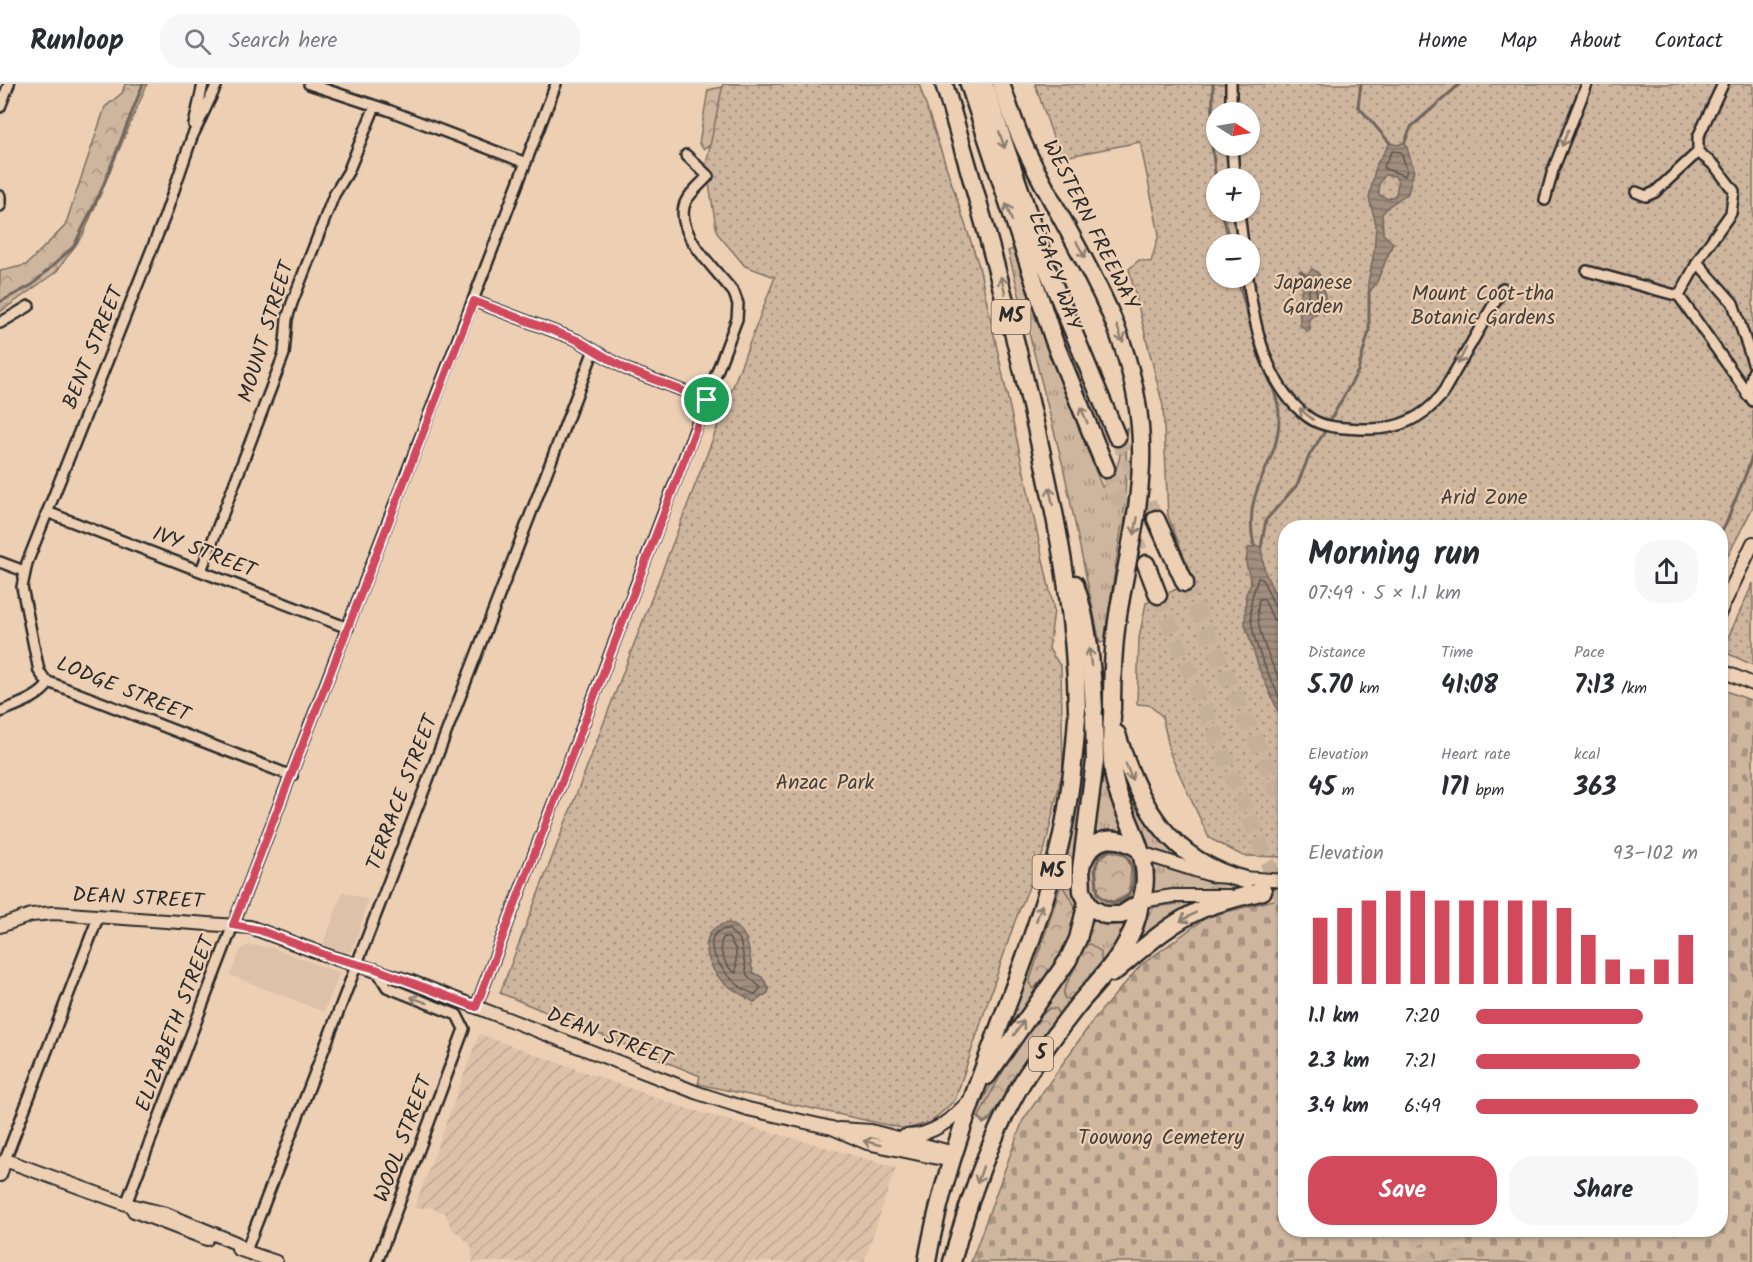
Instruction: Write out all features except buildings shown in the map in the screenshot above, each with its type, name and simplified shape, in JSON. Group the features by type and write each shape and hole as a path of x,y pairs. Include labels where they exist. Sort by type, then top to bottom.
{"highway":[{"name":"M5","path":"944,84 1007,300 1064,553 1082,605 1093,677 1055,863 974,1095"},
{"name":"LEGACY WAY","path":"969,84 1050,330 1106,469"},
{"name":"LEGACY WAY","path":"984,84 1046,266 1116,437"},
{"name":"WESTERN FREEWAY","path":"1001,84 1025,149 1084,254 1112,313 1129,362 1136,392 1142,459 1140,496 1114,640 1112,761 1115,784 1140,851"},
{"path":"1156,519 1185,583"},
{"path":"1146,564 1158,595"},
{"path":"1085,714 1095,761 1081,875 1082,891 1086,902 1098,912 1110,916 1126,913 1141,902"},
{"path":"1112,714 1134,784 1163,829 1204,865 1245,880"},
{"path":"1081,875 1089,851 1103,840 1121,840 1140,851"},
{"name":"5","path":"952,1262 977,1181 1001,1120 1041,1054 1127,943 1137,920 1141,902 1144,871 1140,851"},
{"path":"1088,993 1150,942 1188,916 1216,904 1263,891"},
{"path":"927,1262 933,1227 974,1095 1068,960 1078,939 1086,902"},
{"path":"938,1262 951,1164"}],"street":[{"path":"0,107 9,84"},
{"name":"BENT STREET","path":"192,136 196,108 203,84"},
{"name":"BENT STREET","path":"24,571 165,216 192,136 217,84"},
{"path":"309,84 375,106 526,163"},
{"name":"ELIZABETH STREET","path":"126,1204 556,84"},
{"path":"1231,84 1231,102"},
{"path":"1545,200 1559,153 1587,84"},
{"path":"1636,192 1646,196 1655,192 1698,153 1698,137 1723,84"},
{"name":"MOUNT STREET","path":"201,571 284,354 291,303 334,195 349,170 375,106"},
{"path":"1679,296 1697,262 1731,213 1734,191 1715,166 1698,153"},
{"path":"476,1007 737,319 738,303 734,293 687,234 683,210 685,202 708,176 686,155"},
{"path":"0,196 0,206"},
{"path":"1697,262 1732,303 1753,363"},
{"path":"1587,271 1679,296 1750,398"},
{"path":"1249,288 1253,315 1271,369 1289,398 1308,418 1323,425 1383,430 1411,422 1428,411 1441,396 1503,288"},
{"path":"474,301 577,340 626,369 707,400"},
{"path":"0,323 28,306"},
{"name":"TERRACE STREET","path":"246,1251 594,350"},
{"path":"1750,398 1753,372"},
{"name":"IVY STREET","path":"47,512 348,628"},
{"path":"1728,595 1753,543"},
{"path":"0,562 24,571"},
{"name":"LODGE STREET","path":"24,571 23,592 40,674 49,683 291,776"},
{"path":"1728,673 1753,684"},
{"path":"0,712 35,696 49,683"},
{"path":"1140,851 1197,872 1245,880 1278,882"},
{"path":"1141,902 1173,896 1236,895 1263,891 1278,886"},
{"name":"DEAN STREET","path":"0,926 31,915 99,915 233,925 259,930 331,957 376,969 698,1094 748,1109 832,1128 865,1130 892,1136 951,1164"},
{"path":"0,1175 99,915"},
{"name":"WOOL STREET","path":"376,969 387,987 457,1015 464,1029 377,1262"},
{"path":"892,1136 915,1136 932,1131 953,1117 974,1095"},
{"name":"DEAN STREET","path":"832,1128 867,1143 914,1148"},
{"path":"5,1160 126,1204 136,1212 171,1227 276,1262"}],"shaded area":[{"path":"343,891 368,900 358,934 351,951 347,954 323,944"},
{"path":"249,945 271,947 340,973 324,1012 230,975 241,949"},
{"path":"479,1034 685,1108 896,1167 864,1262 473,1262 471,1246 460,1234 453,1231 445,1213 428,1207 414,1209"}],"green space":[{"path":"125,84 147,84 83,235 56,272 0,312 0,271 26,265 65,226 105,107 122,93"},
{"path":"723,84 795,84 704,149 699,144 708,90 722,87"},
{"name":"Anzac Park","path":"723,84 919,84 979,266 1054,610 1049,649 1061,667 1063,769 1045,848 1015,921 955,1100 931,1122 906,1129 698,1084 700,1076 500,993 775,277 745,266 717,233 706,165"},
{"name":"Mount Coot-tha Botanic Gardens","path":"1035,84 1753,84 1753,507 1728,555 1728,520 1278,520 1278,857 1243,856 1209,838 1171,756 1162,716 1149,705 1137,704 1139,638 1146,603 1194,581 1168,516 1163,406 1129,269 1139,260 1151,262 1159,234 1140,142 1060,158"},
{"path":"1013,249 1047,347 1102,487 1110,479 1118,464 1127,427 1125,504 1104,642 1100,643 1063,466 1008,251"},
{"path":"1753,583 1753,665 1728,654 1728,638"},
{"path":"1101,689 1131,837 1092,838"},
{"name":"Toowong Cemetery","path":"1728,692 1753,701 1753,1262 971,1262 1023,1120 1094,1019 1141,965 1207,917 1278,899 1278,1237 1728,1237"},
{"path":"1121,765 1202,866 1167,857 1147,846 1122,785"},
{"path":"1083,777 1086,780 1073,884 1080,910 1075,937 1005,1039 1003,1037 1062,864 1078,788"},
{"path":"1109,844 1133,854 1136,865 1137,881 1134,897 1118,908 1101,904 1097,900 1093,894 1088,874 1093,855"},
{"path":"1110,851 1126,855 1131,868 1129,894 1114,902 1101,897 1096,887 1097,861"},
{"path":"1152,860 1246,883 1245,888 1151,894"},
{"path":"1063,887 1075,906 1073,932 1057,964 1033,989 1029,983 1060,888"},
{"path":"1209,900 1138,946 1148,915 1154,907"},
{"path":"1089,918 1107,926 1126,923 1128,925 1125,933 992,1119 983,1124 976,1115 985,1096 1012,1050 1071,969 1085,936"},
{"path":"1090,944 1101,952 1101,968 1072,1000 1064,998 1064,990 1086,945"},
{"path":"1050,1008 1057,1009 1059,1016 1021,1068 991,1117 984,1122 979,1117 1001,1075 1020,1043"}],"water":[{"path":"1405,142 1414,170 1408,193 1389,206 1382,214 1383,234 1393,243 1376,284 1369,292 1368,282 1374,253 1376,224 1369,198 1376,165 1390,143 1398,145","holes":["1385,175 1395,176 1398,182 1396,195 1388,199 1379,195 1379,184"]},
{"path":"1312,269 1322,280 1325,297 1322,308 1309,319 1310,330 1308,332 1300,325 1300,303 1304,280"},
{"path":"1261,547 1265,572 1278,601 1278,711 1260,671 1245,625 1246,594 1251,583 1246,563 1248,548"},
{"path":"729,923 741,931 745,937 753,973 762,977 769,989 768,993 754,1002 722,981 708,956 708,938 712,931"}],"waterway":[{"path":"0,302 32,285 74,246 101,191 143,84"},
{"path":"1213,84 1212,143 1214,168"},
{"path":"1361,84 1358,106 1390,143"},
{"path":"1405,142 1411,127 1460,84"},
{"path":"1224,222 1228,234"},
{"path":"1300,271 1306,276"},
{"path":"1240,288 1258,353 1275,393 1279,409 1273,451 1252,508 1251,525 1254,546"},
{"path":"1331,419 1358,371 1369,331 1369,292"},
{"path":"1261,547 1266,520 1297,485 1310,454 1324,433"},
{"path":"1728,520 1753,453"},
{"path":"1113,849 1126,856 1133,876 1133,884 1127,897 1116,902 1105,900 1098,894 1095,868 1100,855 1113,849"}],"tunnel":[{"path":"1117,437 1156,519"},
{"path":"1106,469 1146,564"},
{"path":"1185,583 1278,791"},
{"path":"1158,595 1278,888"},
{"path":"1418,1237 1428,1262"},
{"path":"1452,1237 1461,1262"}],"route":[{"path":"474,301 577,340 626,369 707,400 476,1007 376,969 331,957 250,927 233,925 474,301"}],"park label":[{"name":"Japanese Garden","path":"1313,295"},
{"name":"Arid Zone","path":"1484,498"}]}
